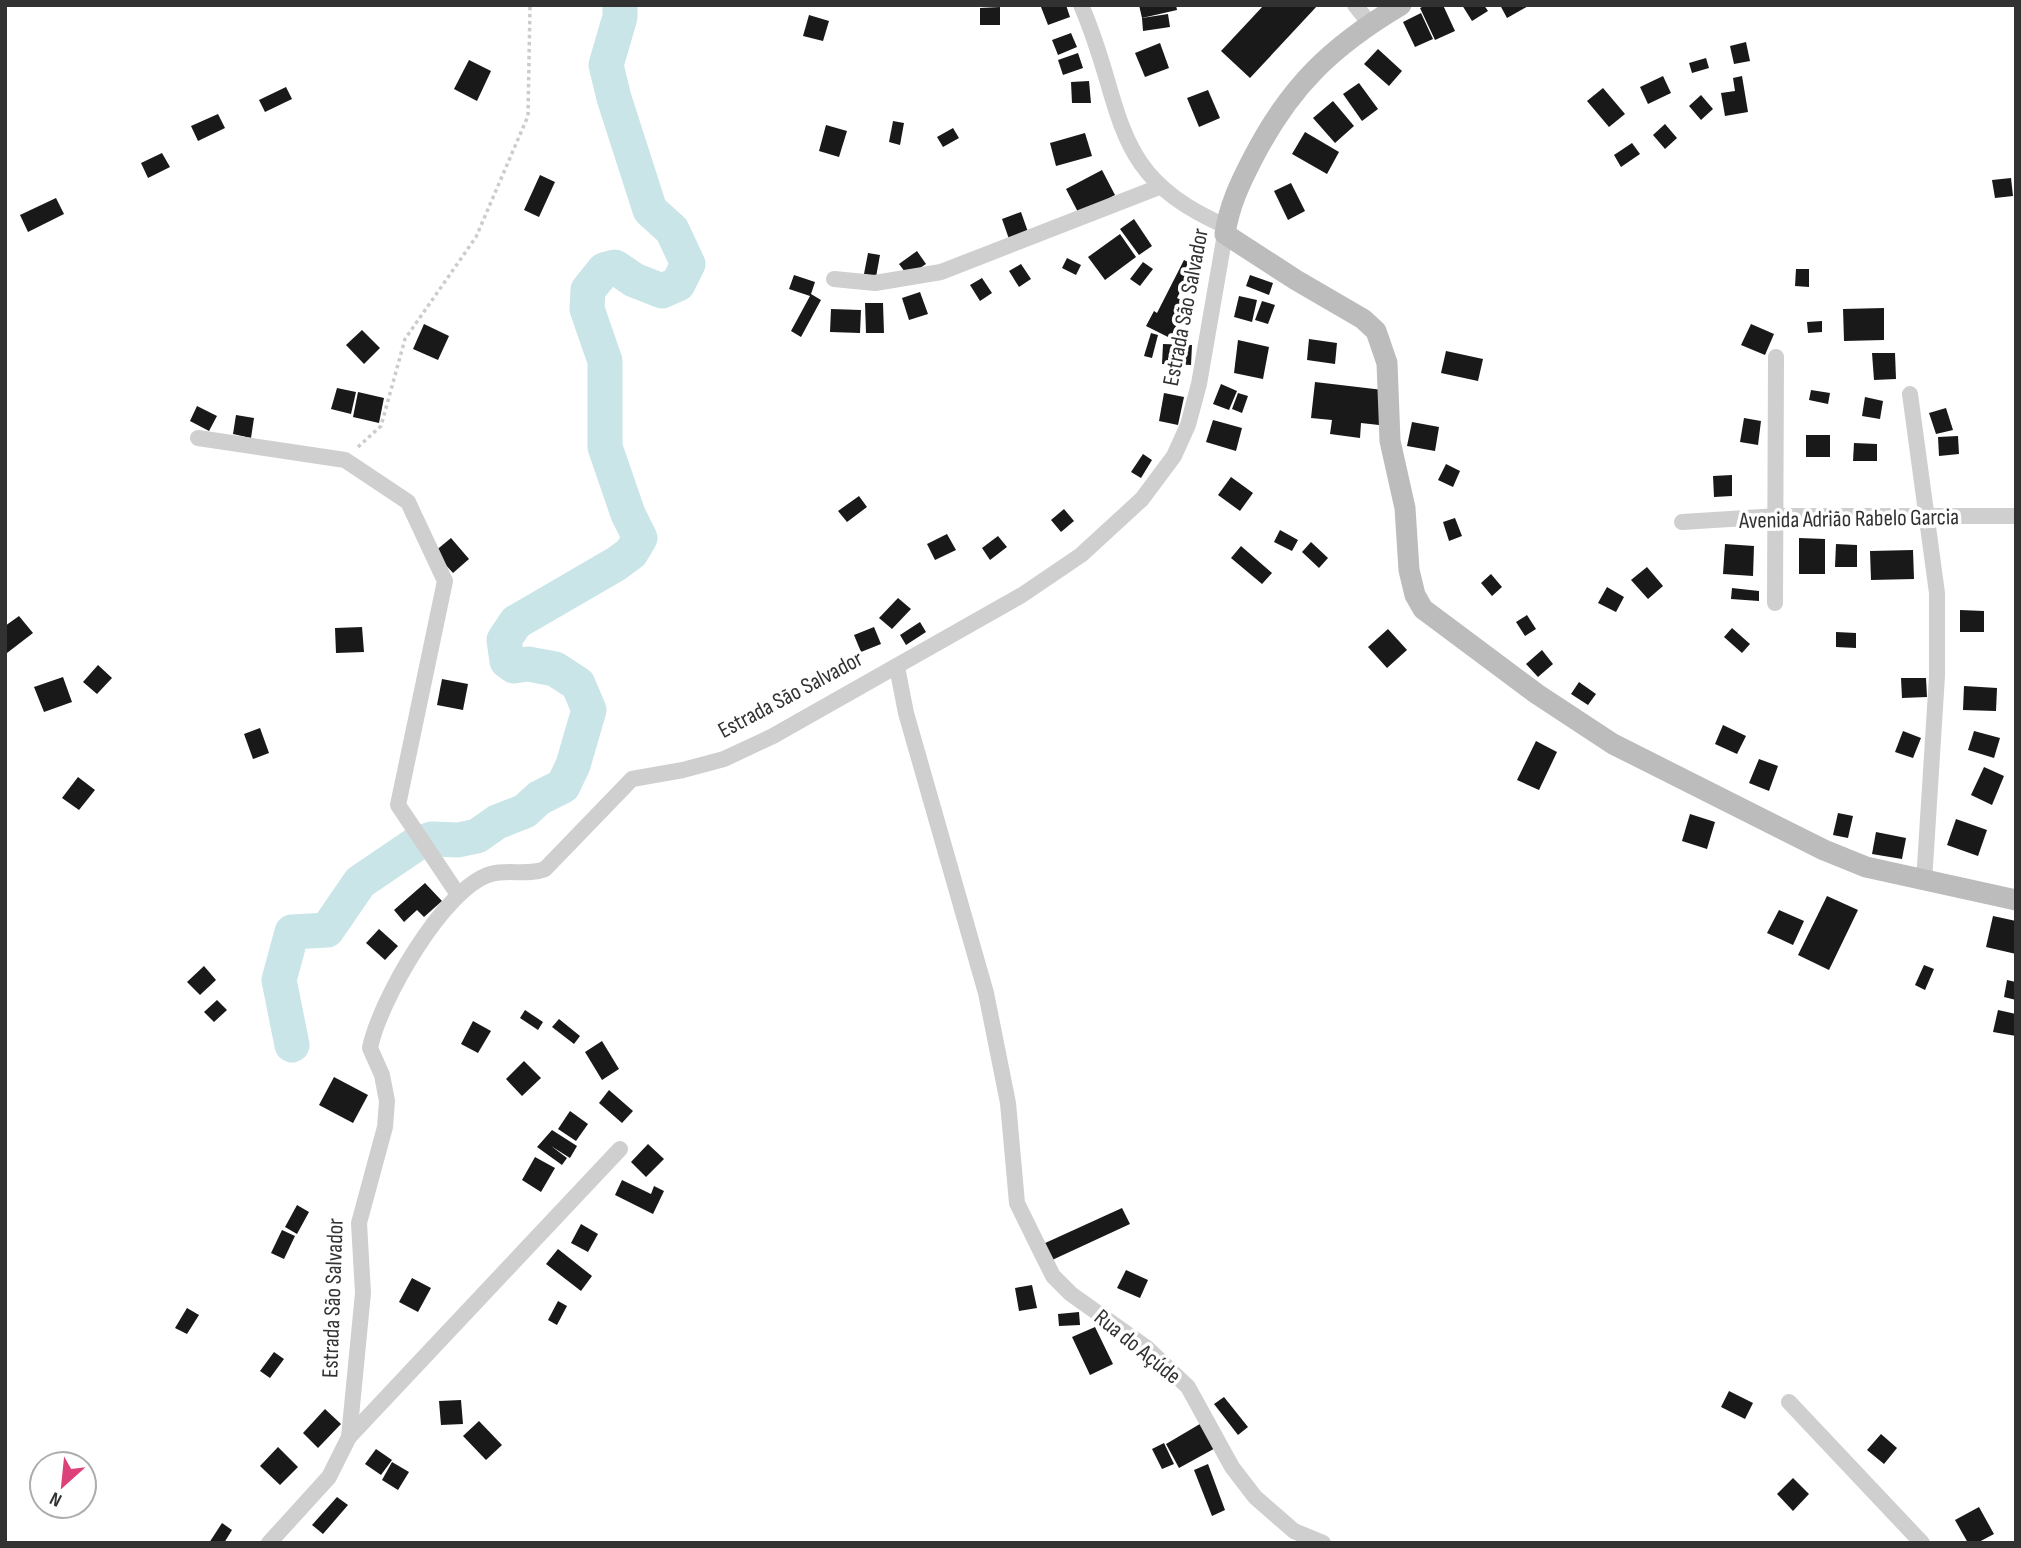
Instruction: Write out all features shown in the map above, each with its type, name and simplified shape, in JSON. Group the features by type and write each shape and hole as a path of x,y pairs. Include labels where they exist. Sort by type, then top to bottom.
{"street":[{"path":"1081,5 1120,121 1139,163 1159,187 1191,211 1226,230 1363,319 1376,331 1387,363 1390,441 1405,508 1409,570 1415,595 1423,609 1536,694 1613,744 1824,850 1866,867 1924,882 2016,900"},
{"path":"1355,5 1370,24"},
{"name":"Estrada São Salvador","path":"269,1543 329,1477 349,1437 363,1293 359,1223 385,1127 387,1101 382,1075 370,1048 374,1028 440,912 457,893 491,874 545,869 632,779 684,770 724,759 773,736 1022,595 1081,555 1142,499 1174,456 1193,404 1234,197 1269,126 1291,94 1316,67 1370,24 1401,5"},
{"path":"834,279 875,283 941,272 1159,187"},
{"path":"1775,603 1778,516 1776,357"},
{"path":"1910,394 1937,593 1937,676 1924,882"},
{"path":"198,438 345,460 408,502 444,581 398,805 457,893"},
{"name":"Avenida Adrião Rabelo Garcia","path":"1682,522 1778,516 2016,516"},
{"name":"Rua do Açúde","path":"897,667 906,713 986,993 1008,1103 1017,1203 1053,1276 1071,1294 1147,1348 1188,1387 1232,1467 1255,1497 1294,1531 1323,1543"},
{"path":"349,1437 620,1149"},
{"path":"1790,1402 1922,1543"}],"path":[{"path":"345,460 381,426 405,339 476,237 528,116 530,5"}],"building":[{"path":"1066,5 1070,17 1048,25 1041,7"},
{"path":"1139,5 1176,5 1177,10 1142,18"},
{"path":"1264,5 1318,5 1250,78 1221,51"},
{"path":"1426,5 1443,5 1455,31 1435,40 1420,8"},
{"path":"1462,5 1484,5 1488,11 1472,21"},
{"path":"1500,5 1530,5 1507,18"},
{"path":"1000,7 1000,25 980,25 980,8"},
{"path":"1421,13 1433,39 1415,47 1403,22"},
{"path":"1168,14 1170,27 1143,31 1142,18"},
{"path":"809,15 829,21 823,41 803,36"},
{"path":"1071,33 1077,47 1058,55 1052,40"},
{"path":"1746,42 1750,61 1734,64 1730,46"},
{"path":"1160,43 1169,68 1145,77 1135,53"},
{"path":"1378,49 1402,71 1389,86 1364,64"},
{"path":"1078,53 1083,68 1063,75 1058,60"},
{"path":"1706,58 1709,68 1692,73 1689,63"},
{"path":"469,60 491,71 477,101 454,89"},
{"path":"1663,76 1671,93 1648,104 1640,87"},
{"path":"1742,76 1748,112 1725,116 1721,93 1735,91 1733,78"},
{"path":"1089,81 1091,103 1072,103 1071,82"},
{"path":"1359,83 1378,109 1362,121 1343,94"},
{"path":"286,87 292,99 265,112 259,100"},
{"path":"1603,88 1625,114 1609,127 1587,101"},
{"path":"1208,90 1220,118 1199,127 1187,98"},
{"path":"1701,95 1713,109 1701,120 1689,106"},
{"path":"1333,101 1354,126 1335,143 1313,118"},
{"path":"218,114 225,128 198,141 191,126"},
{"path":"893,121 904,123 900,145 889,142"},
{"path":"1665,124 1677,138 1665,149 1653,135"},
{"path":"826,125 847,131 839,157 819,151"},
{"path":"953,128 959,138 943,147 937,137"},
{"path":"1305,132 1339,152 1327,174 1292,154"},
{"path":"1085,133 1092,156 1056,166 1050,143"},
{"path":"1632,143 1640,154 1621,167 1614,155"},
{"path":"162,153 170,167 148,178 141,163"},
{"path":"1102,170 1115,195 1079,214 1066,189"},
{"path":"540,175 555,182 539,217 524,210"},
{"path":"2011,178 2013,196 1995,198 1992,180"},
{"path":"1291,183 1305,211 1288,220 1274,191"},
{"path":"56,198 64,214 28,232 20,215"},
{"path":"1021,212 1028,232 1009,239 1002,219"},
{"path":"1134,219 1152,246 1139,255 1120,229"},
{"path":"1120,234 1136,257 1105,280 1088,257"},
{"path":"917,251 926,264 908,276 899,264"},
{"path":"868,253 880,255 876,277 864,274"},
{"path":"1067,258 1081,265 1076,275 1062,268"},
{"path":"1184,260 1194,265 1177,298 1188,303 1170,338 1146,326 1154,311 1157,313"},
{"path":"1143,262 1153,269 1140,286 1130,279"},
{"path":"1021,264 1031,279 1019,287 1009,271"},
{"path":"1796,269 1809,269 1809,287 1795,286"},
{"path":"794,275 815,282 811,294 821,300 801,337 791,331 810,296 789,289"},
{"path":"1250,275 1273,283 1269,295 1246,286"},
{"path":"982,278 992,293 980,301 970,285"},
{"path":"920,292 928,314 909,320 902,298"},
{"path":"1239,296 1257,300 1252,322 1234,317"},
{"path":"1262,301 1275,305 1268,324 1255,320"},
{"path":"865,303 883,303 884,333 866,333"},
{"path":"1884,308 1884,340 1844,341 1843,309"},
{"path":"831,309 861,310 860,333 830,332"},
{"path":"1822,321 1822,332 1808,333 1807,322"},
{"path":"424,324 449,336 438,360 413,349"},
{"path":"1751,324 1774,334 1765,355 1741,345"},
{"path":"362,330 380,348 364,364 346,345"},
{"path":"1151,333 1158,335 1152,358 1144,356"},
{"path":"1309,339 1337,343 1335,364 1307,360"},
{"path":"1238,340 1269,347 1263,379 1234,373"},
{"path":"1163,344 1192,345 1191,365 1162,364"},
{"path":"1446,351 1483,359 1478,381 1441,373"},
{"path":"1872,353 1895,353 1896,379 1874,380"},
{"path":"1315,382 1383,390 1379,425 1361,423 1360,438 1330,434 1332,420 1311,418"},
{"path":"1221,384 1237,391 1229,410 1213,404"},
{"path":"337,388 356,392 351,414 331,409"},
{"path":"1811,390 1830,393 1828,404 1809,400"},
{"path":"358,392 384,398 379,423 353,417"},
{"path":"1164,393 1184,397 1178,425 1159,421"},
{"path":"1238,393 1248,396 1242,413 1232,409"},
{"path":"1865,397 1883,401 1880,419 1862,416"},
{"path":"197,406 217,416 209,431 190,421"},
{"path":"1946,408 1953,430 1936,434 1929,413"},
{"path":"236,415 254,418 251,438 233,434"},
{"path":"1744,418 1761,421 1758,445 1740,442"},
{"path":"1213,420 1242,428 1236,451 1206,442"},
{"path":"1412,422 1439,427 1435,451 1407,446"},
{"path":"1806,435 1830,435 1830,457 1806,457"},
{"path":"1958,436 1959,454 1939,456 1938,437"},
{"path":"1854,443 1877,444 1877,461 1853,461"},
{"path":"1143,454 1152,460 1141,478 1131,472"},
{"path":"1446,464 1460,471 1453,487 1438,480"},
{"path":"1732,475 1732,496 1714,497 1713,476"},
{"path":"1231,477 1253,493 1240,511 1218,495"},
{"path":"859,496 867,507 847,522 838,511"},
{"path":"1064,509 1074,521 1061,532 1051,520"},
{"path":"1455,518 1462,536 1449,541 1443,522"},
{"path":"1280,530 1298,540 1292,551 1274,542"},
{"path":"947,534 956,550 935,560 927,544"},
{"path":"998,536 1007,547 990,560 982,548"},
{"path":"451,538 469,559 453,573 434,552"},
{"path":"1799,538 1825,539 1825,574 1799,574"},
{"path":"1311,542 1328,558 1319,568 1302,552"},
{"path":"1725,544 1754,546 1753,576 1723,574"},
{"path":"1836,544 1857,545 1857,567 1835,567"},
{"path":"1241,546 1272,573 1262,584 1231,558"},
{"path":"1913,550 1914,579 1871,580 1870,551"},
{"path":"1647,567 1663,586 1648,599 1631,580"},
{"path":"1491,574 1502,587 1492,596 1481,583"},
{"path":"1607,587 1624,597 1616,612 1598,603"},
{"path":"1732,588 1759,591 1759,601 1731,599"},
{"path":"898,598 911,609 892,629 879,618"},
{"path":"1960,610 1984,611 1984,632 1960,632"},
{"path":"1527,615 1536,629 1525,636 1516,622"},
{"path":"19,616 33,633 7,653 5,626"},
{"path":"920,622 926,632 906,645 900,635"},
{"path":"362,627 364,652 336,653 335,628"},
{"path":"874,627 881,644 861,652 854,635"},
{"path":"1732,628 1750,644 1742,653 1724,637"},
{"path":"1388,629 1407,650 1387,668 1368,647"},
{"path":"1836,632 1856,633 1856,648 1836,647"},
{"path":"1542,650 1553,664 1538,677 1526,664"},
{"path":"98,665 112,678 97,694 83,682"},
{"path":"63,677 72,702 44,712 34,687"},
{"path":"1901,678 1926,678 1927,697 1902,698"},
{"path":"442,679 468,684 463,710 437,705"},
{"path":"1579,682 1596,694 1588,705 1571,694"},
{"path":"1964,686 1997,688 1996,711 1963,710"},
{"path":"1723,725 1746,736 1737,754 1715,744"},
{"path":"260,728 269,753 253,759 244,734"},
{"path":"1903,731 1921,738 1913,758 1895,752"},
{"path":"1974,731 2000,738 1994,758 1968,750"},
{"path":"1536,741 1557,752 1539,790 1517,780"},
{"path":"1759,759 1778,766 1769,791 1749,783"},
{"path":"1984,767 2004,776 1992,805 1971,795"},
{"path":"78,777 95,790 79,810 62,798"},
{"path":"1838,813 1853,816 1848,838 1833,835"},
{"path":"1690,814 1715,822 1707,849 1682,841"},
{"path":"1956,819 1987,830 1978,856 1947,845"},
{"path":"1876,832 1906,838 1902,859 1872,854"},
{"path":"425,883 442,901 424,917 417,910 404,922 394,910"},
{"path":"1827,896 1858,910 1829,970 1798,955"},
{"path":"1779,910 1804,921 1793,945 1767,933"},
{"path":"1993,916 2016,921 2016,954 1986,947"},
{"path":"379,929 398,946 385,960 366,943"},
{"path":"1924,965 1934,969 1925,990 1915,985"},
{"path":"204,966 216,980 200,995 187,982"},
{"path":"2007,980 2016,982 2016,1000 2004,997"},
{"path":"217,1000 227,1010 214,1022 204,1012"},
{"path":"525,1010 543,1022 538,1030 520,1018"},
{"path":"1998,1010 2016,1014 2016,1036 1993,1032"},
{"path":"559,1019 580,1036 574,1044 552,1027"},
{"path":"473,1021 491,1031 478,1053 461,1044"},
{"path":"602,1041 619,1069 602,1080 585,1052"},
{"path":"524,1061 541,1078 522,1096 506,1079"},
{"path":"334,1077 368,1095 353,1123 319,1105"},
{"path":"609,1090 633,1111 622,1123 599,1103"},
{"path":"570,1111 588,1124 576,1141 558,1129"},
{"path":"552,1130 577,1146 570,1158 551,1146 567,1158 562,1165 537,1147"},
{"path":"648,1144 664,1159 646,1177 631,1162"},
{"path":"535,1157 555,1168 541,1192 522,1180"},
{"path":"622,1180 651,1194 654,1186 664,1191 653,1214 615,1195"},
{"path":"297,1205 309,1212 297,1234 285,1227"},
{"path":"1122,1208 1130,1224 1050,1261 1043,1244"},
{"path":"581,1224 598,1234 588,1252 571,1243"},
{"path":"282,1230 295,1236 284,1259 271,1253"},
{"path":"558,1249 592,1276 581,1291 546,1264"},
{"path":"1126,1270 1148,1280 1140,1298 1117,1288"},
{"path":"412,1278 431,1288 418,1312 399,1302"},
{"path":"1032,1285 1037,1308 1019,1311 1015,1288"},
{"path":"558,1301 567,1306 557,1325 548,1320"},
{"path":"187,1308 199,1315 187,1334 175,1328"},
{"path":"1079,1312 1080,1325 1059,1326 1058,1314"},
{"path":"1095,1327 1113,1364 1090,1375 1072,1337"},
{"path":"274,1352 284,1359 270,1378 260,1371"},
{"path":"1729,1391 1753,1403 1745,1419 1721,1407"},
{"path":"1224,1397 1248,1427 1238,1435 1214,1404"},
{"path":"461,1400 463,1424 441,1425 439,1401"},
{"path":"325,1409 341,1424 318,1448 303,1433"},
{"path":"479,1421 502,1445 486,1460 463,1436"},
{"path":"1205,1421 1219,1446 1179,1468 1166,1444"},
{"path":"1881,1434 1897,1448 1884,1464 1867,1450"},
{"path":"1164,1443 1174,1464 1162,1469 1152,1449"},
{"path":"278,1447 298,1467 280,1485 260,1466"},
{"path":"376,1449 392,1460 381,1475 365,1464"},
{"path":"392,1462 409,1472 398,1490 382,1480"},
{"path":"1208,1464 1225,1510 1212,1516 1194,1470"},
{"path":"1793,1478 1809,1494 1793,1511 1777,1494"},
{"path":"337,1497 348,1505 323,1534 312,1525"},
{"path":"1979,1507 1994,1534 1977,1543 1968,1543 1955,1520"},
{"path":"222,1523 232,1530 224,1543 209,1543"}],"waterway":[{"path":"292,1045 279,980 292,932 327,930 360,882 416,844 432,839 458,840 477,836 497,822 525,811 539,798 563,786 573,765 589,710 578,684 555,669 528,664 514,666 507,661 504,640 516,622 616,564 631,553 640,538 628,514 605,447 605,361 587,309 588,290 604,270 615,267 634,280 662,291 678,284 688,264 672,230 650,210 614,98 606,65 620,17 620,5"}]}
